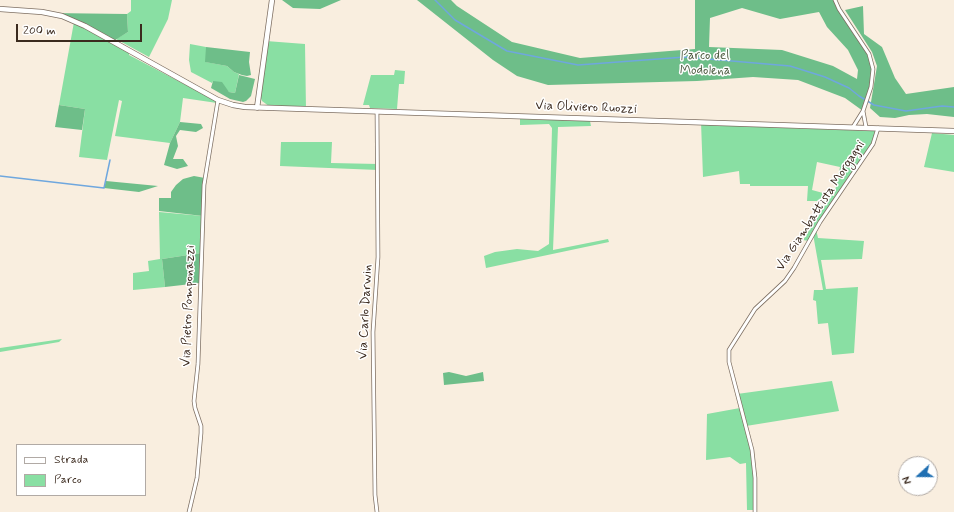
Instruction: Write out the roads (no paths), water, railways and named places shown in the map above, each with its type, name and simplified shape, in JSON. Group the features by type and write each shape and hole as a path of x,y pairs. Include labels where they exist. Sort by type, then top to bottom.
{"street":[{"path":"257,108 272,0"},
{"path":"835,0 872,61 873,76 871,87 863,112 853,127"},
{"name":"Via Oliviero Ruozzi","path":"0,9 42,12 69,19 218,100 233,105 257,108 954,131"},
{"name":"Via Pietro Pomponazzi","path":"189,512 198,478 201,433 201,426 194,401 198,358 204,185 218,100"},
{"name":"Via Carlo Darwin","path":"377,112 378,257 373,332 374,490 377,512"},
{"path":"863,112 866,128"},
{"name":"Via Giambattista Morgagni","path":"755,512 755,478 752,450 729,362 729,350 755,309 789,276 820,222 873,144 878,128"}],"waterway":[{"path":"435,0 455,20 507,51 578,65 685,57 790,66 825,77 849,88 874,105 906,111 942,106 954,107"},
{"path":"0,176 104,188 110,160"}],"park label":[{"name":"Parco del Modolena","path":"705,64"}]}
